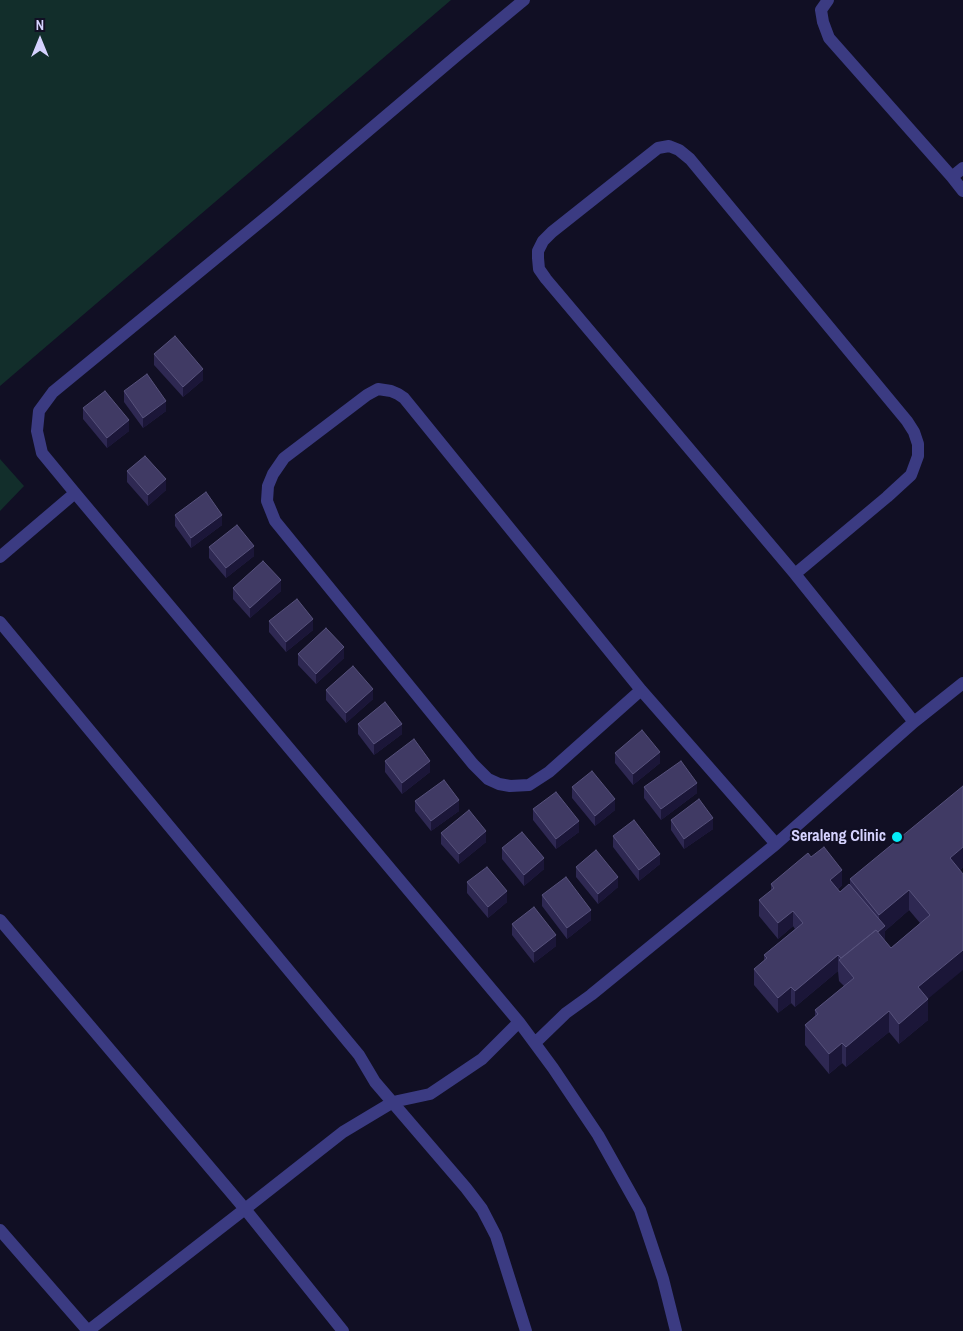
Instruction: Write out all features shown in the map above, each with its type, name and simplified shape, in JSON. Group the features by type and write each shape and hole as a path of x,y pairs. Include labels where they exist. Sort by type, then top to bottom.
{"street":[{"path":"524,0 276,209 53,392 38,411 37,431 42,453 74,493 535,1043 598,1135 640,1210 663,1279 676,1331"},
{"path":"828,0 821,10 829,38 963,191"},
{"path":"796,574 911,475 918,456 918,444 914,432 907,421 690,159 680,150 669,146 658,148 543,241 538,250 540,270 796,574 914,722"},
{"path":"952,177 963,168"},
{"path":"641,690 550,772 528,785 510,786 488,779 473,764 275,521 267,501 268,486 272,474 284,458 378,389 391,390 404,398 641,690 776,844"},
{"path":"0,557 74,493"},
{"path":"0,622 359,1056 376,1082 482,1209 496,1236 526,1331"},
{"path":"535,1043 566,1013 776,844 914,722 963,683"},
{"path":"0,920 245,1209 343,1331"},
{"path":"0,1230 88,1331 342,1132 393,1102 430,1094 482,1058 519,1022"}],"green space":[{"path":"0,0 451,0 0,386"},
{"path":"0,459 24,486 0,511"}],"building":[{"path":"175,336 203,369 183,387 154,354"},
{"path":"147,374 166,401 143,418 124,391"},
{"path":"105,391 129,420 107,438 83,408"},
{"path":"145,456 166,479 148,495 127,471"},
{"path":"206,492 222,515 191,538 175,515"},
{"path":"237,525 254,546 226,568 209,547"},
{"path":"263,561 281,580 250,608 233,588"},
{"path":"297,599 313,619 286,642 269,621"},
{"path":"326,628 344,647 316,674 298,654"},
{"path":"353,666 373,689 346,713 326,690"},
{"path":"385,702 402,724 374,744 358,724"},
{"path":"642,730 660,752 633,774 615,753"},
{"path":"414,739 430,761 402,783 385,761"},
{"path":"681,761 697,783 661,809 644,787"},
{"path":"592,771 615,799 595,816 572,787"},
{"path":"444,780 459,800 431,821 415,801"},
{"path":"963,786 963,847 950,858 963,874 963,950 918,987 928,999 899,1024 889,1011 846,1047 842,1043 829,1054 805,1025 818,1014 815,1010 854,978 839,960 876,930 891,948 930,915 909,890 879,915 850,879"},
{"path":"556,792 579,821 556,839 533,809"},
{"path":"699,799 713,818 684,839 671,820"},
{"path":"469,810 486,831 459,854 441,833"},
{"path":"634,820 660,854 639,870 613,836"},
{"path":"522,832 544,858 524,875 502,848"},
{"path":"824,847 842,870 830,880 840,892 849,884 885,926 878,932 876,930 841,958 838,955 795,991 791,987 778,998 754,969 767,958 764,955 803,923 793,911 778,923 759,900 774,888 771,884 808,853 811,857"},
{"path":"596,850 618,877 598,894 576,867"},
{"path":"487,867 507,891 488,907 467,882"},
{"path":"566,877 591,910 567,928 542,895"},
{"path":"534,907 556,935 534,952 512,924"}],"place":[{"name":"Seraleng Clinic","path":"897,837"}]}
